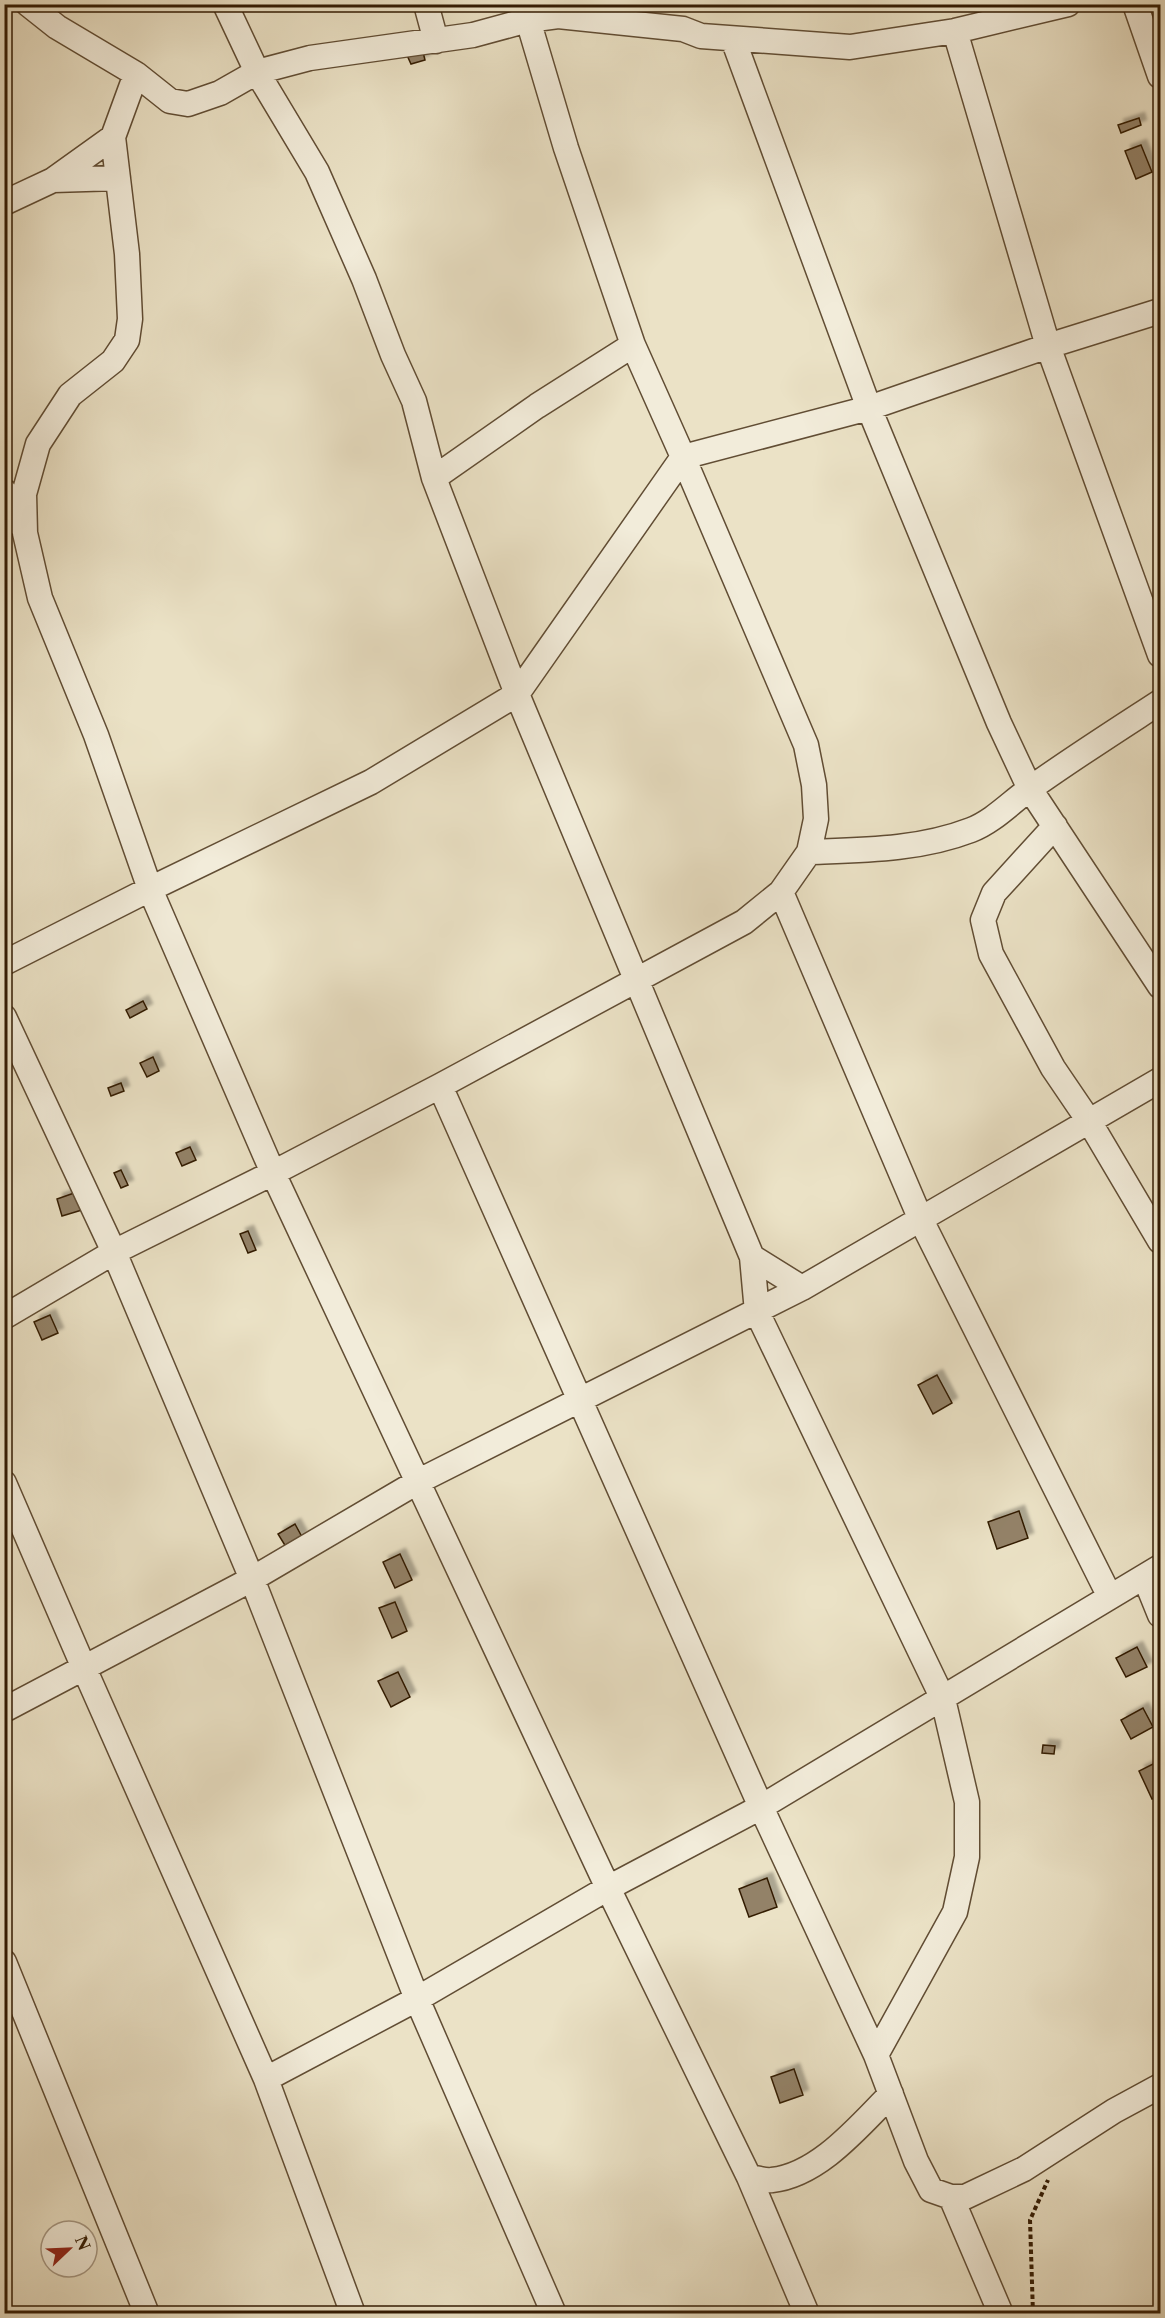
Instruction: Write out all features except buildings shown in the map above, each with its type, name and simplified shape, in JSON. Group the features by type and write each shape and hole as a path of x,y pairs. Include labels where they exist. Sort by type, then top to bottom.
{"street":[{"path":"28,4 57,27 136,74 170,101 188,104 220,93 257,72 310,58 473,35 527,12 682,29 701,36 850,47 955,31 1068,4"},
{"path":"225,4 257,72 317,172 414,401 434,478 518,694 752,1257 757,1312 943,1699 967,1802 967,1857 955,1912 876,2055"},
{"path":"426,4 436,41"},
{"path":"1135,4 1161,76"},
{"path":"4,1317 114,1252 441,1086 637,982 744,922 781,892 809,852 816,819 814,785 806,745 633,345 566,148 527,12"},
{"path":"955,31 1048,346 1161,655"},
{"path":"734,39 869,408 981,683 1030,789 1161,986"},
{"path":"136,74 113,137 127,254 130,319 127,340 113,361 70,395 38,444 24,494 25,533 40,598 96,735 150,889 273,1173 608,1888 749,2177 807,2313"},
{"path":"4,203 53,180 113,137"},
{"path":"53,180 118,178"},
{"path":"4,963 371,782 518,694 683,457 869,408 1048,346 1161,311"},
{"path":"434,478 537,406 633,345"},
{"path":"4,491 25,533"},
{"path":"809,852 888,849 942,840 973,829 1001,813 1030,789 1161,702"},
{"path":"1055,826 994,892 983,920 991,954 1053,1068 1089,1121 1161,1241"},
{"path":"781,892 921,1220 1110,1597"},
{"path":"4,1017 114,1252 252,1580 417,1999 554,2313"},
{"path":"4,1710 252,1580 419,1481 802,1288 1161,1080"},
{"path":"441,1086 761,1807 876,2055 925,2182 931,2190 951,2197 965,2198 1024,2169 1114,2111 1161,2086"},
{"path":"752,1257 802,1288"},
{"path":"4,1483 266,2079 353,2313"},
{"path":"266,2079 417,1999 608,1888 761,1807 1153,1572 1161,1615"},
{"path":"4,1962 147,2313"},
{"path":"749,2177 771,2181 797,2174 822,2160 891,2094"},
{"path":"951,2197 1000,2313"}],"path":[{"path":"1034,2313 1030,2220 1052,2171"}]}
